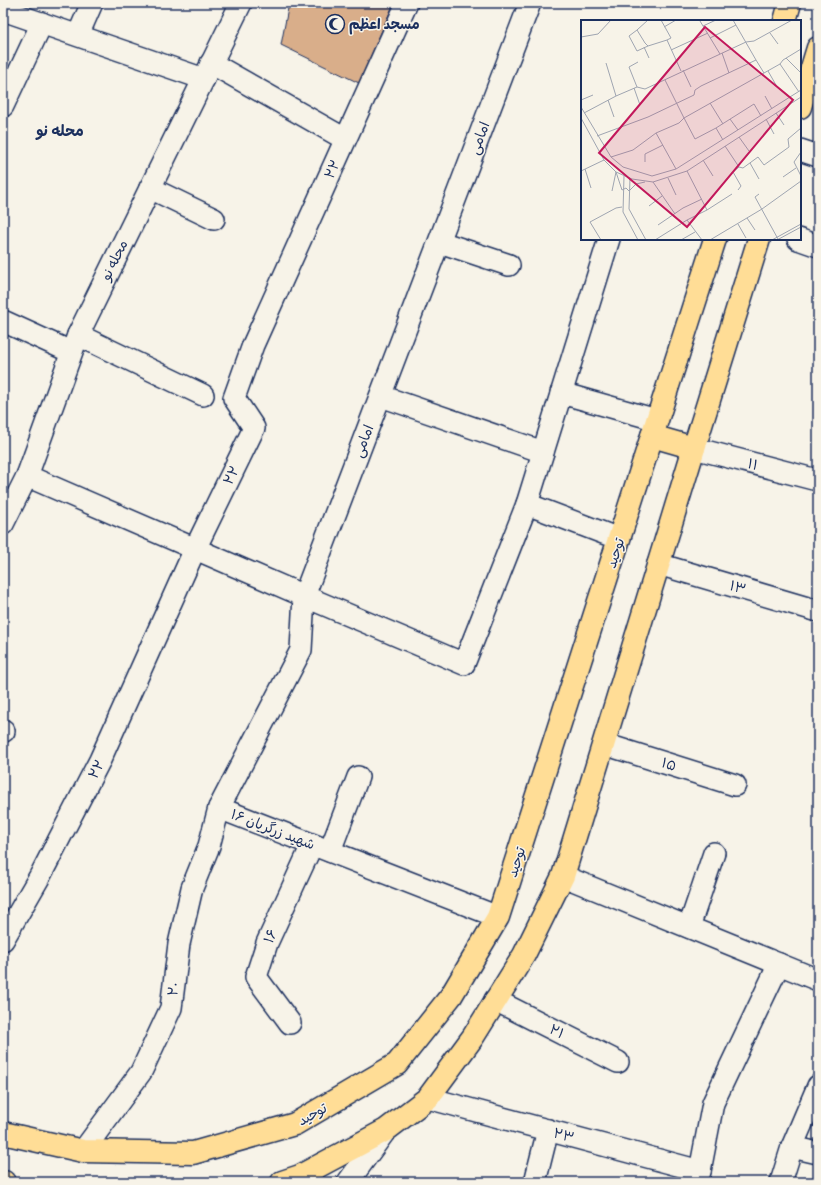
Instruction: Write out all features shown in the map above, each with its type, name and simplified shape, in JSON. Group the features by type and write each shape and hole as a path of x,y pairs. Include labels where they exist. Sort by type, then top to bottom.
{"main road":[{"path":"785,20 790,3"},
{"path":"801,104 818,48"},
{"name":"توحید","path":"3,1133 83,1151 193,1153 295,1124 397,1064 451,996 498,917 715,240"},
{"path":"287,1181 300,1176 386,1130 428,1098 473,1036 524,955 563,876 759,240"},
{"path":"655,428 694,448"}],"street":[{"path":"78,35 92,3"},
{"name":"محله نو","path":"5,513 27,476 74,343 241,3"},
{"name":"۲۲","path":"3,940 40,876 100,760 195,549 254,428 234,398 253,345 407,3"},
{"name":"امامی","path":"304,596 530,3"},
{"path":"3,10 78,35 208,71 345,139"},
{"path":"3,106 42,23"},
{"path":"801,150 818,156"},
{"path":"150,188 214,219"},
{"path":"27,476 464,664 527,504 609,240"},
{"path":"801,240 818,246"},
{"path":"440,242 509,265"},
{"path":"3,321 74,343 203,395"},
{"path":"561,393 655,428"},
{"path":"381,396 543,452"},
{"name":"۱۱","path":"694,448 813,480"},
{"path":"527,504 619,539"},
{"name":"۱۳","path":"658,564 818,611"},
{"name":"۱۶ شهید زرگریان","path":"304,596 301,650 219,808 498,917"},
{"name":"۱۵","path":"604,744 735,785"},
{"path":"321,848 358,777"},
{"name":"۲۰","path":"83,1151 141,1072 171,1008 179,944 192,888 209,846 219,808"},
{"name":"۱۶","path":"290,1023 256,977 267,943 321,848"},
{"path":"689,928 714,853"},
{"path":"563,876 818,980"},
{"path":"698,1177 713,1103 779,964"},
{"name":"۲۱","path":"496,1000 618,1062"},
{"path":"780,1182 792,1147 818,1086"},
{"name":"۲۳","path":"428,1098 548,1130 698,1177"},
{"path":"348,1182 386,1130"},
{"path":"535,1182 548,1130"},
{"path":"792,1147 818,1154"}],"building":[{"name":"مسجد اعظم","path":"289,3 394,3 359,83 281,45"}],"place":[{"name":"مسجد اعظم","path":"335,24"}],"district":[{"name":"محله نو","path":"60,131"}]}
